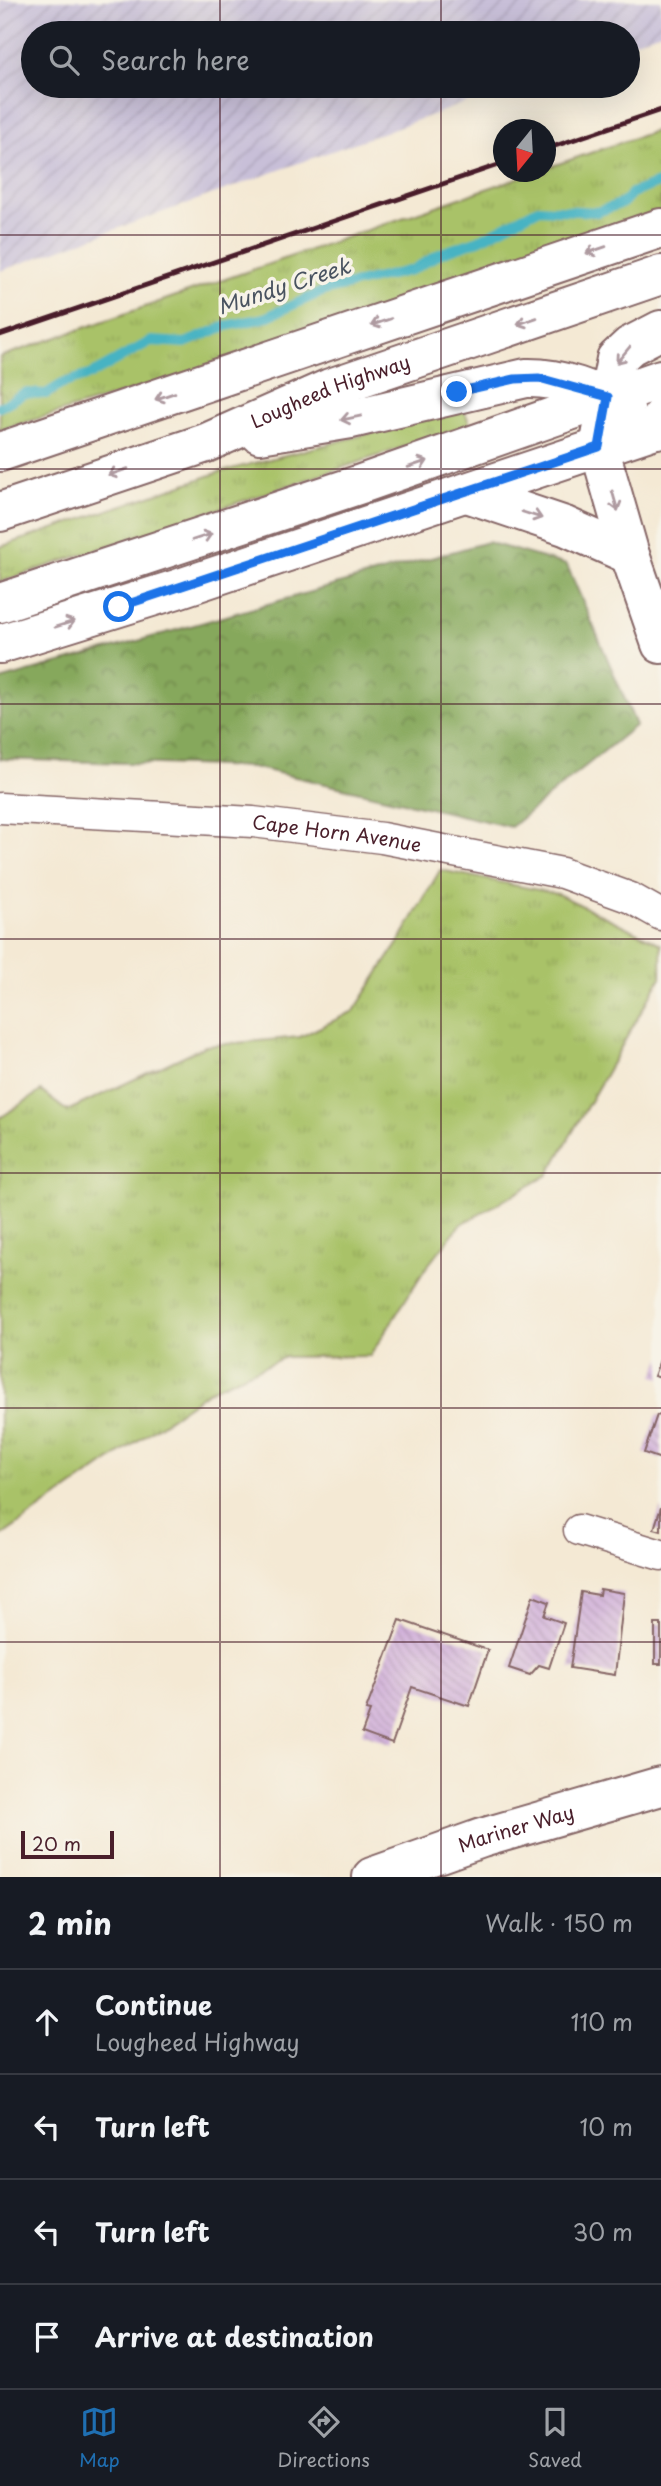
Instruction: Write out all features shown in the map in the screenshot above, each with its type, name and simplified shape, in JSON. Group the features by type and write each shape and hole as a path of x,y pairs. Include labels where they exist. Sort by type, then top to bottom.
{"main road":[{"path":"0,452 661,228"},
{"name":"Lougheed Highway","path":"0,512 206,443 330,388 661,275"},
{"path":"661,330 630,346 617,359 599,447 630,555 661,644"},
{"path":"206,443 351,419 515,379 551,379 608,397 660,431"},
{"path":"0,603 361,484 661,379"},
{"path":"0,644 467,493 599,447 660,431"},
{"path":"467,493 565,526 630,555"},
{"name":"Mariner Way","path":"372,1877 482,1838 661,1786"}],"street":[{"name":"Cape Horn Avenue","path":"0,808 253,822 382,838 572,876 631,898 661,915"},
{"path":"579,1530 661,1555"}],"shaded area":[{"path":"0,0 661,0 661,32 640,40 640,21 21,21 21,98 479,98 0,271"}],"green space":[{"path":"661,129 661,233 0,430 0,357 506,182 556,182 556,165"},
{"path":"464,409 470,425 0,582 0,547 220,472"},
{"path":"487,542 567,565 636,725 511,827 252,767 0,759 0,680"},
{"path":"440,870 558,894 661,944 661,977 548,1175 460,1225 425,1269 370,1356 285,1357 212,1389 0,1537 0,1118 41,1091 67,1111 205,1046 300,1037 354,1011 400,940"}],"building":[{"path":"661,1357 661,1378 654,1376"},
{"path":"657,1415 661,1416 661,1459 644,1453"},
{"path":"661,1507 661,1531 654,1529"},
{"path":"600,1589 624,1593 615,1675 570,1668 581,1592 599,1595"},
{"path":"533,1596 549,1602 544,1616 564,1623 549,1668 539,1665 530,1675 509,1668"},
{"path":"400,1620 488,1650 469,1706 412,1687 392,1744 362,1733 370,1711 366,1710"},
{"path":"655,1624 661,1624 661,1664 655,1664"}],"waterway":[{"name":"Mundy Creek","path":"0,407 25,393 46,394 64,383 92,374 151,341 185,343 226,326 264,318 324,291 412,270 441,253 479,240 538,209 597,212 623,203 632,193 661,182"}],"railway":[{"path":"556,146 661,110"},
{"path":"0,335 493,167"}],"route":[{"path":"119,607 599,447 608,397 551,379 539,378 515,379 457,392"}]}
